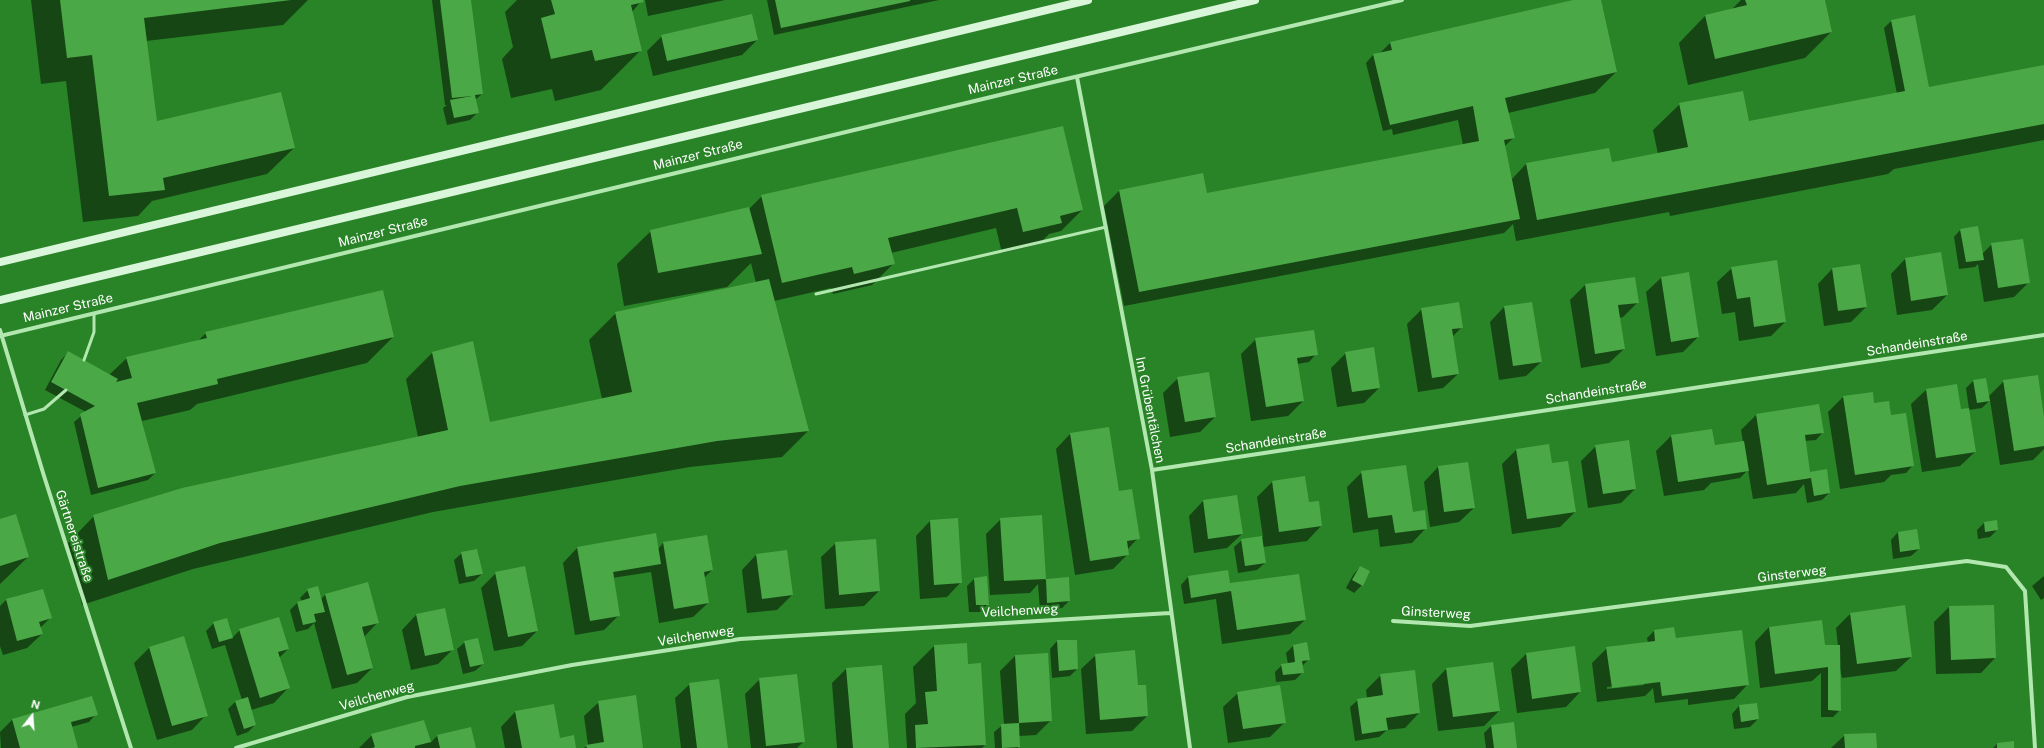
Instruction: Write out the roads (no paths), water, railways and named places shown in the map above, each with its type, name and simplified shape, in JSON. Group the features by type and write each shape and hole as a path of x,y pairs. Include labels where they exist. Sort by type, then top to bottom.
{"main road":[{"path":"0,262 1088,0"},
{"name":"Mainzer Straße","path":"0,300 1255,0"}],"street":[{"path":"1054,8 1063,0"},
{"name":"Mainzer Straße","path":"1,336 1402,0"},
{"name":"Im Grübentälchen","path":"1076,77 1152,470 1170,613 1190,748"},
{"name":"Gärtnereistraße","path":"0,330 25,415 131,748"},
{"name":"Schandeinstraße","path":"1152,470 2044,335"},
{"name":"Ginsterweg","path":"1393,621 1470,626 1967,561 2006,567 2025,591 2035,748"},
{"name":"Veilchenweg","path":"236,748 407,697 572,665 740,639 1170,613"}],"lane":[{"path":"816,294 1106,226"},
{"path":"84,360 94,332 94,314"},
{"path":"25,415 44,409 66,390"}]}
